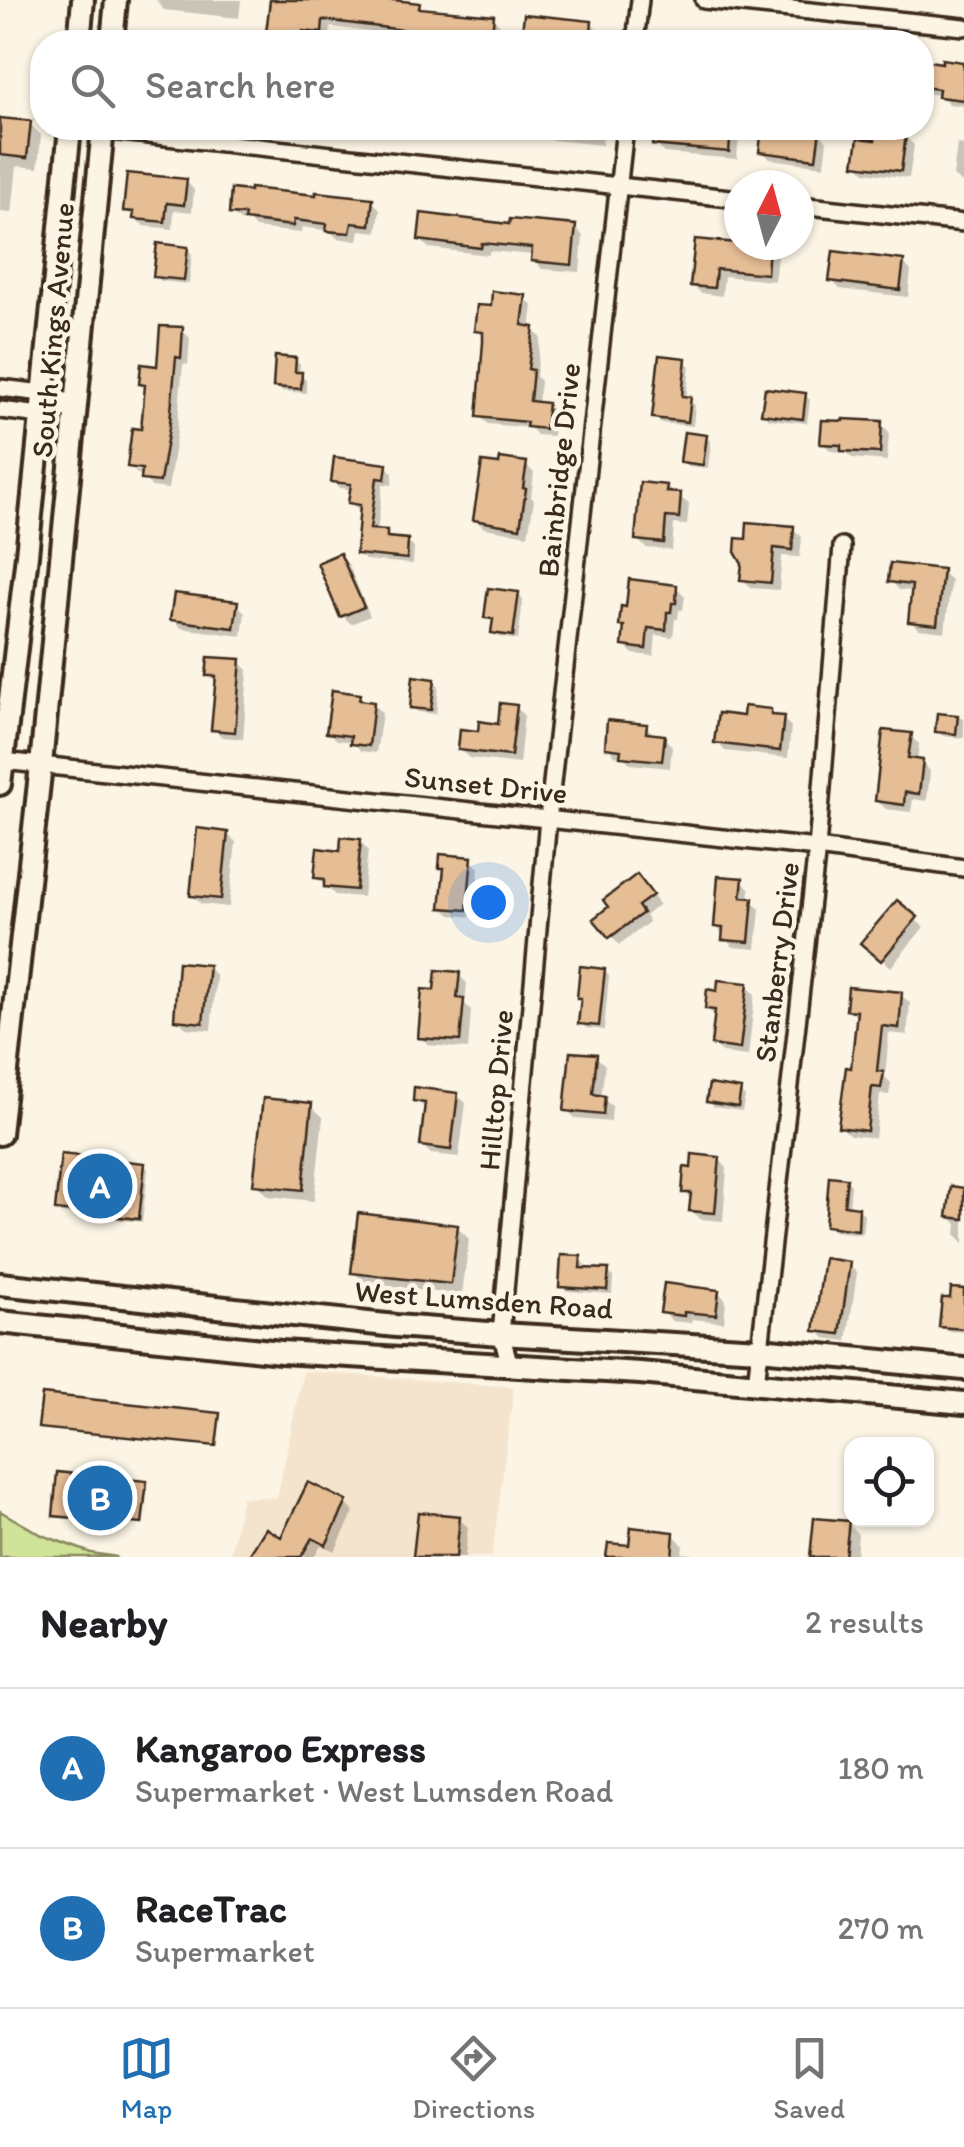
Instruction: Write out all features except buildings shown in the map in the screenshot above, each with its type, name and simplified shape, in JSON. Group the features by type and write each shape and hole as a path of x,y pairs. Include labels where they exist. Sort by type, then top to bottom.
{"main road":[{"path":"80,30 83,0"},
{"path":"113,30 116,0"},
{"name":"South Kings Avenue","path":"0,784 69,140"},
{"name":"South Kings Avenue","path":"0,1134 76,404 96,140"},
{"name":"West Lumsden Road","path":"0,1284 396,1326 760,1349 964,1369"},
{"name":"West Lumsden Road","path":"0,1322 281,1352 510,1365 964,1403"}],"street":[{"path":"636,30 640,0"},
{"path":"704,0 964,26"},
{"path":"205,140 724,197"},
{"name":"Bainbridge Drive","path":"548,819 624,140"},
{"path":"814,207 964,223"},
{"path":"0,388 43,393 76,404"},
{"path":"0,410 41,415 76,404"},
{"name":"Stanberry Drive","path":"756,1384 817,848 842,546"},
{"name":"Sunset Drive","path":"2,761 817,848 964,868"},
{"name":"Hilltop Drive","path":"510,1365 500,1334 548,819"}],"shaded area":[{"path":"303,1371 514,1387 492,1557 230,1557 242,1497 277,1498"}],"green space":[{"path":"0,1511 42,1535 91,1553 117,1557 0,1557"}],"place":[{"name":"Kangaroo Express","path":"100,1186"},
{"name":"RaceTrac","path":"100,1498"}]}
